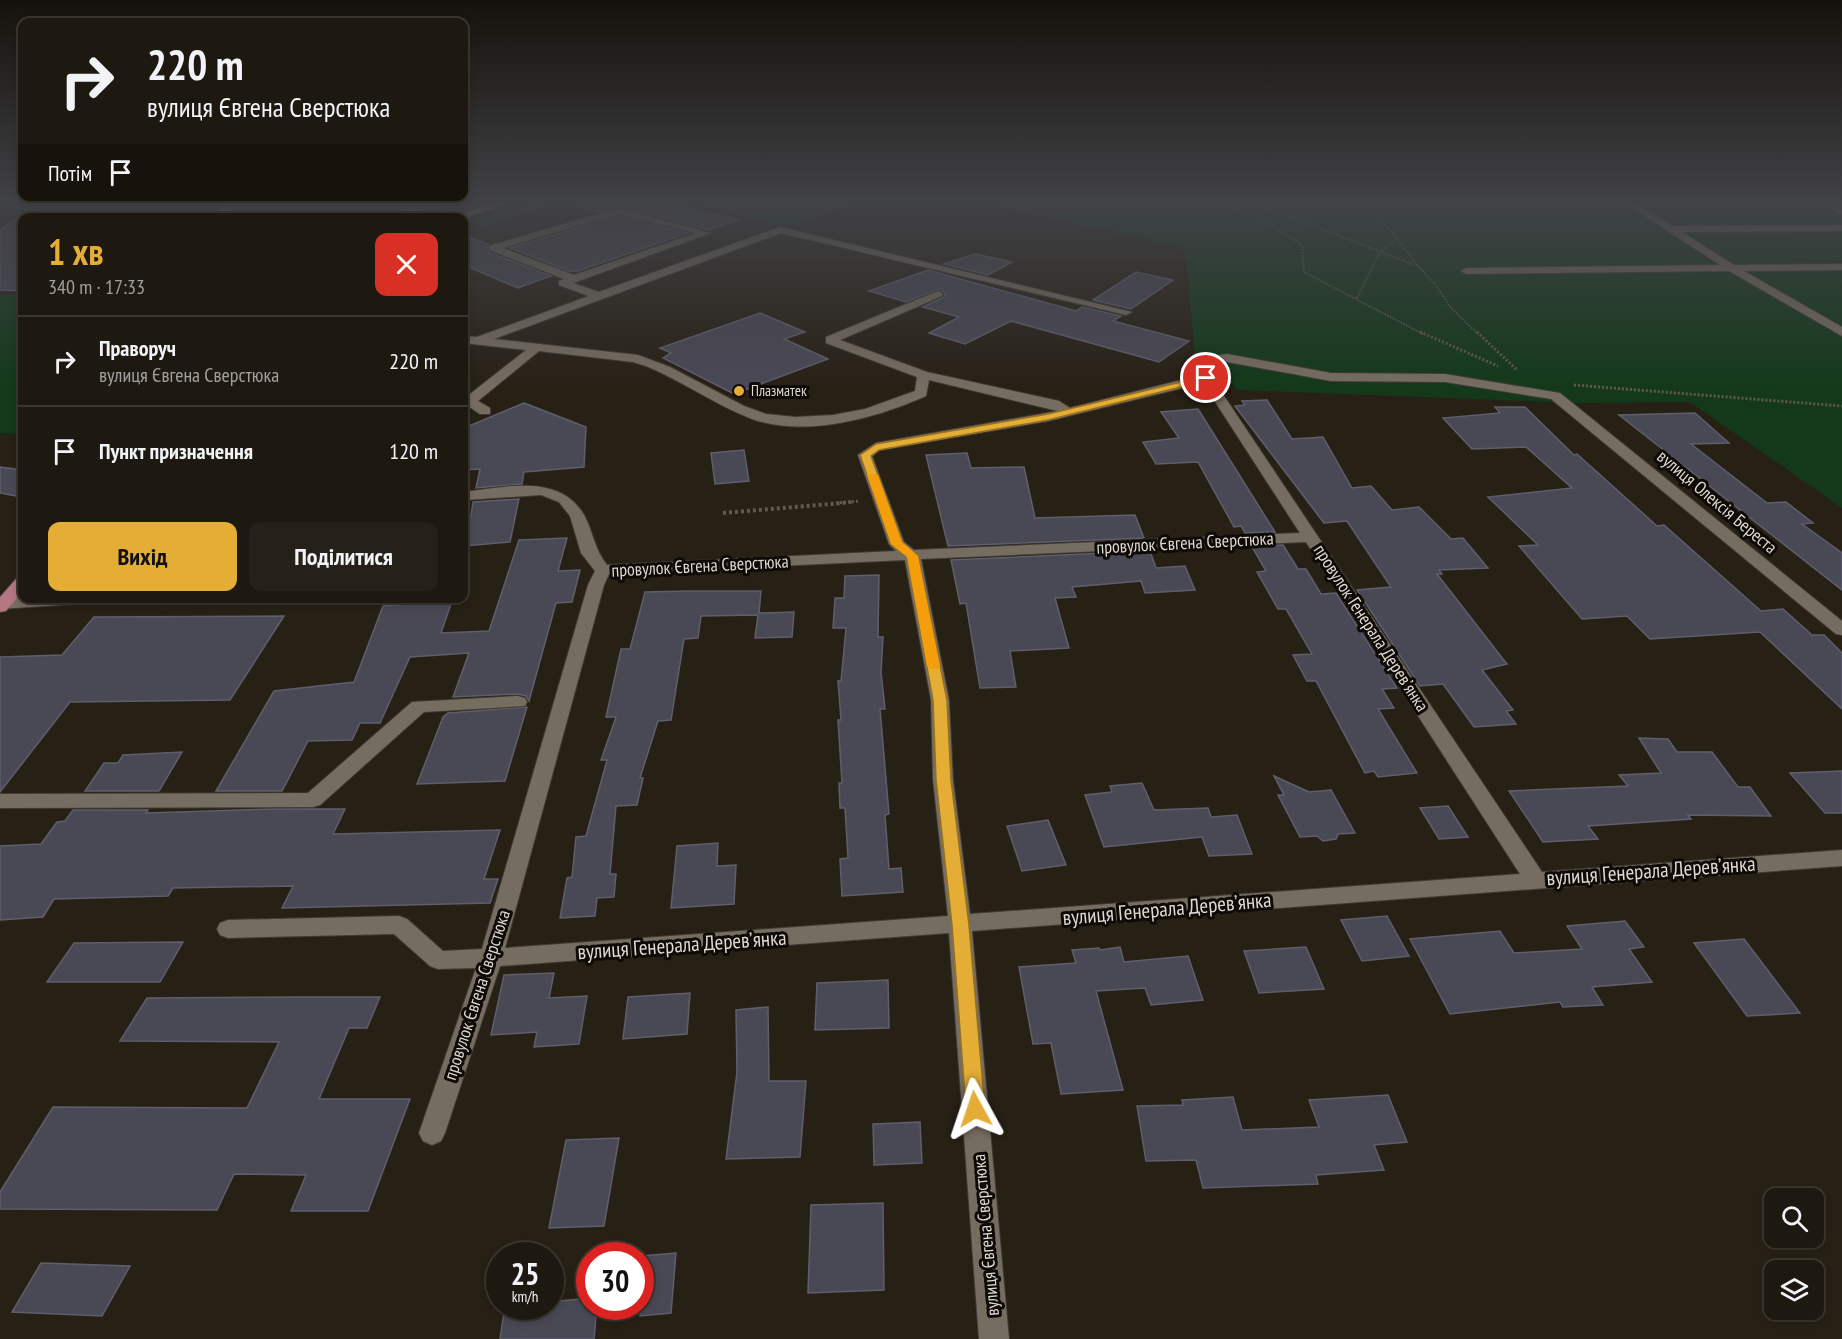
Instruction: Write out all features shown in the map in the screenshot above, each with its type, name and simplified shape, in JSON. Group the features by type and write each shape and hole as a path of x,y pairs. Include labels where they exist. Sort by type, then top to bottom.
{"main road":[{"path":"1,605 18,586"}],"street":[{"path":"531,262 574,279"},
{"path":"599,296 563,283 621,262"},
{"path":"480,340 691,262"},
{"path":"917,262 1126,312"},
{"path":"1723,262 1842,332"},
{"path":"1466,271 1842,267"},
{"path":"938,294 830,340 923,375 1059,405 1068,412"},
{"path":"468,339 658,364 756,416 801,422 852,417 890,407 921,393 923,375"},
{"path":"485,411 470,401 537,347"},
{"path":"1206,378 1217,359 1227,358 1331,377 1445,378 1561,400"},
{"name":"вулиця Євгена Сверстюка","path":"994,1339 960,925 943,780 940,700 912,556 897,544 865,455 876,447 1068,412 1206,378"},
{"name":"провулок Генерала Деревʼянка","path":"1206,378 1535,879"},
{"name":"вулиця Олексія Береста","path":"1561,400 1842,630"},
{"path":"468,496 543,490 564,499 577,516 589,553 603,571"},
{"name":"провулок Євгена Сверстюка","path":"432,1133 491,958 596,585 603,571 616,568 1311,537"},
{"path":"1,605 26,603"},
{"path":"0,801 313,800 419,706 518,702"},
{"name":"вулиця Генерала Деревʼянка","path":"228,929 399,925 438,960 491,958 1842,858"}],"path":[{"path":"1303,262 1304,272 1422,333 1501,368"},
{"path":"1357,298 1375,262"},
{"path":"1410,262 1417,265"},
{"path":"1415,262 1436,285 1451,308 1530,383 1561,400"},
{"path":"1563,385 1842,406"},
{"path":"723,513 881,500"}],"green space":[{"path":"1187,262 1842,262 1842,508 1690,402 1580,403 1238,390 1217,371 1187,371 1195,356"},
{"path":"0,295 18,295 18,434 0,433"}],"building":[{"path":"0,262 18,262 18,291 0,290"},
{"path":"468,262 516,262 551,276 518,288 468,267"},
{"path":"547,262 603,262 578,271 569,271"},
{"path":"949,262 1011,262 988,275 944,264"},
{"path":"928,270 1076,311 1082,307 1121,316 1113,321 1189,341 1159,362 1011,321 965,344 929,333 959,317 923,307 944,297 945,293 939,289 906,302 869,291"},
{"path":"1136,272 1173,280 1131,309 1093,300"},
{"path":"760,313 805,332 784,339 828,359 734,394 663,358 671,353 660,348"},
{"path":"1267,400 1292,439 1323,437 1352,488 1371,486 1392,510 1419,507 1451,539 1463,538 1488,568 1439,570 1442,574 1437,574 1507,664 1482,670 1513,710 1506,711 1516,724 1474,727 1443,684 1420,686 1357,590 1391,587 1347,521 1324,523 1235,406 1245,405 1242,401"},
{"path":"524,403 586,427 584,467 524,472 522,484 476,488 480,469 468,470 468,426"},
{"path":"1495,407 1525,407 1574,455 1577,454 1657,526 1664,525 1761,611 1783,609 1812,635 1824,635 1842,653 1842,709 1760,632 1650,639 1627,616 1582,619 1519,546 1538,545 1488,497 1572,488 1526,447 1472,449 1443,418 1500,413"},
{"path":"1198,409 1275,532 1245,533 1241,526 1234,527 1198,462 1156,464 1143,442 1179,438 1161,412"},
{"path":"1695,413 1729,443 1691,444 1767,503 1786,502 1813,523 1802,524 1842,553 1842,590 1619,415"},
{"path":"744,450 749,481 715,484 711,453"},
{"path":"967,453 971,468 1024,467 1035,518 1135,515 1144,538 948,546 926,455"},
{"path":"0,467 18,469 18,496 0,493"},
{"path":"519,499 510,542 468,546 468,516 471,516 473,502"},
{"path":"567,538 558,571 580,570 572,602 556,603 529,701 526,696 518,694 453,697 469,653 410,657 380,723 360,723 352,740 308,741 282,791 216,791 274,691 354,682 383,606 451,603 441,633 489,631 519,540"},
{"path":"1283,545 1298,569 1306,569 1321,594 1336,593 1397,688 1382,689 1394,708 1378,709 1417,773 1378,777 1374,771 1365,773 1316,681 1307,681 1293,655 1312,654 1286,609 1278,609 1257,572 1266,571 1252,547"},
{"path":"1150,551 1156,568 1185,566 1195,590 1145,593 1141,581 1072,587 1076,597 1055,598 1069,648 1010,651 1016,687 980,688 966,603 960,604 951,560"},
{"path":"879,575 878,637 883,637 881,672 885,709 880,709 889,814 885,815 889,869 901,868 903,892 842,896 840,859 848,858 845,808 840,808 839,783 842,783 838,681 841,681 846,628 833,628 835,598 844,598 845,576"},
{"path":"761,591 759,613 794,612 792,637 755,638 758,615 701,616 698,638 684,639 671,720 658,721 640,778 643,778 637,805 616,806 610,874 616,874 614,897 597,898 595,916 560,918 567,878 572,877 576,837 586,836 607,760 601,760 616,717 606,717 621,649 630,649 645,592"},
{"path":"284,616 230,700 70,702 0,792 0,657 62,655 94,617"},
{"path":"527,707 505,781 417,784 443,717 448,713"},
{"path":"1639,738 1668,739 1677,752 1712,752 1738,787 1750,787 1771,816 1688,815 1691,819 1588,826 1598,839 1543,842 1509,791 1628,786 1619,775 1661,773"},
{"path":"182,752 159,791 85,791 104,763 118,763 123,755"},
{"path":"1842,771 1842,813 1825,813 1790,773"},
{"path":"1274,776 1309,792 1331,790 1355,833 1338,834 1336,839 1323,841 1317,836 1300,837 1278,795 1284,795"},
{"path":"1142,783 1154,810 1208,808 1211,817 1237,815 1252,854 1209,856 1202,837 1104,847 1085,795 1112,792 1110,786"},
{"path":"1448,806 1468,837 1439,839 1420,808"},
{"path":"345,809 333,834 500,830 484,879 498,879 490,903 282,908 293,886 173,888 168,896 54,899 43,917 0,920 0,846 41,844 57,822 65,821 73,810 148,810 146,813"},
{"path":"1048,820 1066,865 1022,871 1007,826"},
{"path":"718,843 717,866 736,865 734,904 671,908 677,846"},
{"path":"1387,916 1409,956 1362,961 1341,920"},
{"path":"1625,921 1644,947 1629,949 1652,982 1592,987 1603,1005 1563,1007 1560,1002 1450,1014 1410,939 1500,931 1514,953 1582,949 1567,926"},
{"path":"1744,939 1800,1013 1747,1016 1694,943"},
{"path":"183,942 160,982 47,982 74,943"},
{"path":"1120,947 1124,962 1188,956 1203,1000 1151,1005 1145,988 1096,991 1123,1090 1061,1094 1051,1043 1033,1044 1019,967 1076,963 1072,950"},
{"path":"1306,947 1324,989 1259,993 1244,951"},
{"path":"554,973 549,998 587,996 579,1044 534,1047 537,1032 491,1035 504,975"},
{"path":"888,980 889,1028 815,1030 817,983"},
{"path":"690,993 687,1034 623,1039 628,997"},
{"path":"380,997 367,1028 349,1028 319,1099 410,1099 368,1211 291,1211 306,1175 234,1174 217,1210 0,1209 0,1192 53,1107 247,1108 279,1042 120,1041 147,998"},
{"path":"768,1007 769,1081 806,1081 800,1157 726,1159 737,1072 736,1010"},
{"path":"1388,1095 1407,1142 1374,1145 1384,1170 1316,1175 1318,1184 1203,1188 1196,1160 1146,1161 1137,1106 1183,1105 1182,1100 1233,1097 1242,1130 1319,1127 1309,1100"},
{"path":"920,1122 922,1163 874,1165 873,1124"},
{"path":"619,1138 604,1226 549,1228 566,1140"},
{"path":"883,1203 884,1290 808,1293 811,1205"},
{"path":"676,1253 671,1313 654,1315 654,1255"},
{"path":"41,1263 130,1266 102,1316 12,1312"},
{"path":"576,1299 576,1320 596,1320 594,1339 500,1339 503,1320 564,1320 564,1301"}],"slow traffic":[{"path":"872,475 897,544 912,556 934,666"}],"place":[{"name":"Плазматек","path":"739,391"}],"route":[{"path":"975,1109 960,925 943,780 940,700 912,556 897,544 865,455 876,447 1048,417 1206,378"}]}
